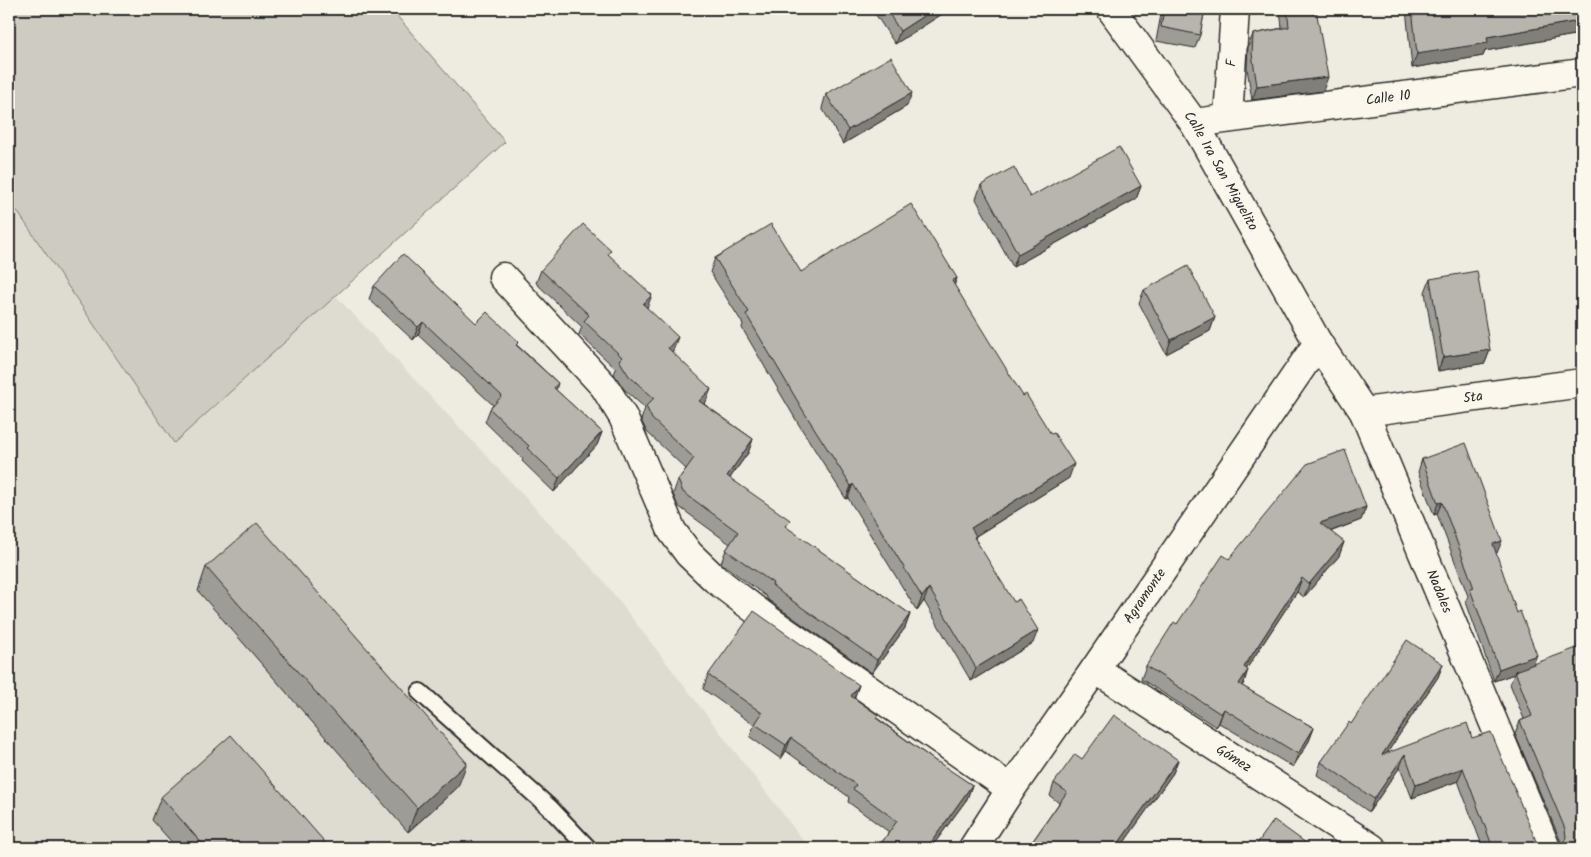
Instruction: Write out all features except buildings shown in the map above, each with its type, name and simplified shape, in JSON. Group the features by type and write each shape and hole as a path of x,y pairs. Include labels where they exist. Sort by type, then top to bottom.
{"street":[{"name":"Calle 1ra San Miguelito","path":"1111,9 1194,123 1318,343"},
{"name":"F","path":"1228,118 1235,9"},
{"name":"Calle 10","path":"1194,123 1582,73"},
{"path":"503,277 604,386 623,417 672,531 689,554 715,579 770,621 1011,789"},
{"name":"Nadales","path":"1318,343 1364,412 1546,848"},
{"name":"Agramonte","path":"972,848 1318,343"},
{"name":"5ta","path":"1364,412 1582,383"},
{"name":"Gómez","path":"1095,669 1372,848"}],"lane":[{"path":"420,692 550,808 588,848"}],"shaded area":[{"path":"9,9 391,9 505,142 174,443 9,199"},
{"path":"9,199 174,442 334,294 602,579 809,848 9,848"}]}
